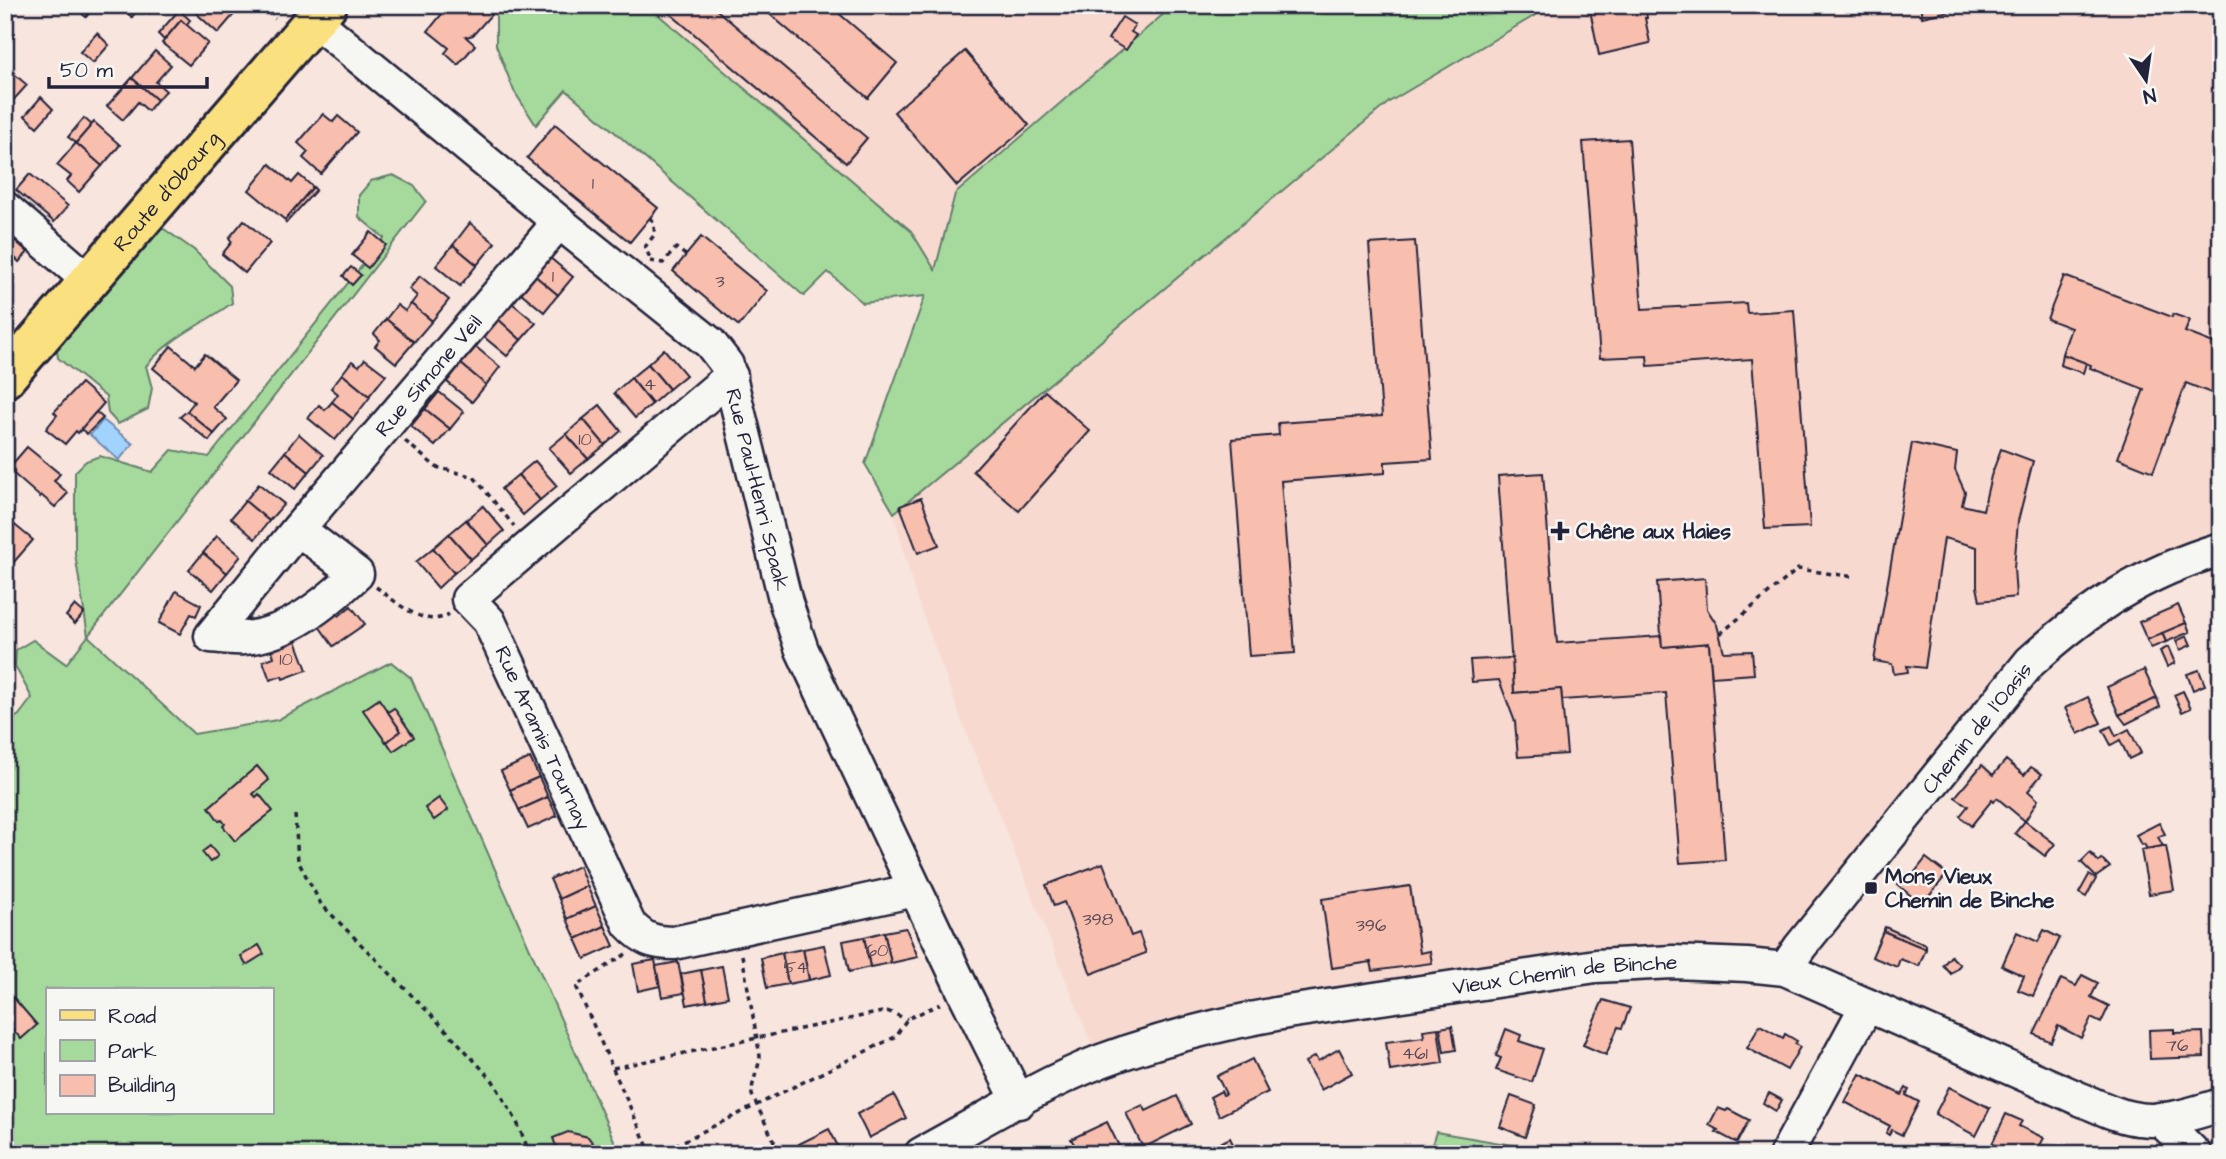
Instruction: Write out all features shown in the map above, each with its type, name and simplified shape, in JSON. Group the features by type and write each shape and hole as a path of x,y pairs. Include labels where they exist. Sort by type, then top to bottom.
{"main road":[{"name":"Route d'Obourg","path":"5,378 320,12"}],"street":[{"name":"Rue Paul-Henri Spaak","path":"320,12 559,222 642,271 710,343 727,365 786,603 802,650 1019,1102"},
{"path":"5,208 89,281"},
{"name":"Rue Simone Veil","path":"357,574 331,599 303,618 274,631 244,638 211,636 298,529 559,222"},
{"path":"468,600 731,376"},
{"path":"298,529 357,574"},
{"name":"Chemin de l'Oasis","path":"1785,970 1834,904 2030,662 2072,624 2116,594 2151,575 2221,549"},
{"name":"Rue Aramis Tournay","path":"468,600 489,621 629,924 648,940"},
{"path":"648,940 674,943 915,890"},
{"name":"Vieux Chemin de Binche","path":"921,1154 1099,1062 1160,1040 1236,1021 1287,1012 1596,966 1673,962 1747,965 1785,970 2116,1114 2137,1119 2177,1142 2188,1115 2219,1112"},
{"path":"1786,1154 1867,1005"}],"path":[{"path":"650,218 655,234 645,247 642,271 663,263 676,248 687,257"},
{"path":"386,425 436,467 474,477 531,547"},
{"path":"1720,634 1798,569 1856,577"},
{"path":"357,574 417,616 445,617 468,600"},
{"path":"296,815 298,861 321,904 494,1081 516,1120 530,1154"},
{"path":"737,929 760,1056 752,1089 756,1105 780,1154"},
{"path":"648,940 576,986 651,1154"},
{"path":"657,1154 895,1037 908,1019 964,992"},
{"path":"613,1068 887,1011 908,1019"}],"shaded area":[{"name":"Chêne aux Haies","path":"647,5 1332,5 1432,76 1549,5 2221,5 2221,549 2072,624 1785,969 1596,966 1099,1062 964,727 915,593 894,513 865,464 935,271 911,231"}],"green space":[{"path":"496,5 647,5 911,231 935,270 955,194 1174,5 1549,7 1389,102 894,513 865,464 925,296 863,303 828,272 804,296 566,90 536,125 514,91 496,45"},
{"path":"393,175 414,186 426,201 88,636 75,554 75,472 86,461 100,456 152,472 172,450 209,457 384,238 359,217 359,195 371,181"},
{"path":"164,229 194,250 230,286 232,303 155,356 146,366 152,388 148,409 118,424 108,413 106,397 58,358 56,344 147,232"},
{"path":"88,636 194,734 277,720 391,662 411,678 620,1154 5,1154 5,724 19,715 32,698 15,666 16,650 33,640 66,664"},
{"path":"1436,1132 1564,1154 1429,1154"}],"water":[{"path":"103,420 133,444 119,460 90,435"}],"building":[{"path":"72,5 96,5 86,17"},
{"path":"141,5 132,17 120,7"},
{"path":"202,5 242,5 218,33 196,13"},
{"path":"449,5 495,5 497,8 473,35 466,37 475,45 458,65 445,53 449,48 428,31"},
{"path":"660,5 711,5 867,138 846,163"},
{"path":"759,5 829,5 897,63 868,98"},
{"path":"1589,5 1645,5 1650,43 1599,55"},
{"path":"1920,5 1973,5 1973,6 1922,17"},
{"path":"179,10 190,20 186,25 181,20 164,40 158,34"},
{"path":"1122,17 1135,25 1131,32 1136,35 1126,50 1108,39"},
{"path":"181,20 208,43 189,65 162,43"},
{"path":"97,33 109,45 93,63 80,52"},
{"path":"155,51 171,65 156,82 166,91 157,100 132,78"},
{"path":"965,51 1029,125 957,186 894,112"},
{"path":"5,66 27,85 9,105 5,102"},
{"path":"132,78 157,100 148,111 138,102 123,120 107,106"},
{"path":"41,97 53,109 37,127 25,116"},
{"path":"323,114 333,122 338,116 357,132 321,174 303,158 308,152 298,143"},
{"path":"84,118 92,125 76,143 68,137"},
{"path":"94,122 120,145 102,166 76,143"},
{"path":"555,124 658,208 630,242 527,158"},
{"path":"1629,139 1642,309 1746,303 1747,313 1794,310 1810,527 1765,529 1752,359 1648,366 1647,356 1600,358 1583,142"},
{"path":"76,143 102,166 79,192 67,181 71,176 57,165"},
{"path":"270,164 292,183 299,175 313,187 285,220 249,190"},
{"path":"30,174 68,206 54,222 16,190"},
{"path":"313,187 316,190 286,223 285,220"},
{"path":"244,220 270,243 245,273 222,254 232,242 229,238"},
{"path":"470,223 495,243 477,265 453,245"},
{"path":"5,232 28,252 19,262 15,258 5,269"},
{"path":"371,232 386,245 368,268 352,255"},
{"path":"701,237 767,291 739,326 673,271"},
{"path":"1415,241 1432,459 1385,462 1385,473 1281,481 1295,653 1249,656 1232,439 1279,435 1278,423 1382,416 1369,244"},
{"path":"453,245 477,265 460,286 436,266"},
{"path":"549,257 573,277 558,295 534,275"},
{"path":"351,267 361,275 352,285 343,276"},
{"path":"534,275 558,295 544,312 520,292"},
{"path":"420,276 449,300 432,321 411,304 417,296 409,289"},
{"path":"2064,276 2172,317 2173,314 2190,320 2185,332 2221,346 2221,397 2186,383 2153,472 2118,458 2144,389 2062,354 2071,328 2047,319"},
{"path":"512,303 536,323 521,340 498,319"},
{"path":"411,304 432,321 414,342 386,319 397,305 405,311"},
{"path":"386,319 414,342 396,363 375,346 380,340 374,334"},
{"path":"498,319 521,340 507,356 484,337"},
{"path":"171,346 195,366 205,354 236,380 213,407 227,419 214,434 187,411 194,402 153,368"},
{"path":"476,347 500,367 486,385 461,364"},
{"path":"664,349 686,375 669,389 648,364"},
{"path":"2062,354 2086,363 2083,373 2060,365"},
{"path":"365,359 386,375 369,396 342,374 352,361 359,366"},
{"path":"461,364 486,385 472,402 447,382"},
{"path":"648,364 669,389 652,404 631,378"},
{"path":"342,374 370,397 353,419 332,402 338,394 331,388"},
{"path":"631,378 652,404 635,418 614,393"},
{"path":"81,383 104,403 65,444 46,429 57,415 54,412"},
{"path":"1045,391 1090,431 1019,511 973,471"},
{"path":"439,392 464,412 450,429 425,409"},
{"path":"332,402 353,419 335,440 308,418 319,405 325,410"},
{"path":"600,405 621,431 605,445 583,419"},
{"path":"425,409 450,429 435,446 411,426"},
{"path":"187,411 214,434 209,441 180,417"},
{"path":"96,412 103,418 87,434 81,429"},
{"path":"583,419 605,445 588,459 566,434"},
{"path":"299,434 323,455 309,472 285,452"},
{"path":"566,434 588,459 571,473 549,448"},
{"path":"1912,443 1957,453 1955,470 1965,492 1962,505 1983,510 2001,449 2033,461 2018,521 2014,568 2016,597 1980,601 1977,587 1977,547 1944,538 1925,668 1907,666 1908,672 1894,674 1892,664 1874,661"},
{"path":"27,447 60,474 54,481 68,493 55,507 8,469"},
{"path":"285,452 309,472 295,489 271,469"},
{"path":"535,461 557,486 540,500 518,475"},
{"path":"1543,473 1557,643 1661,636 1662,647 1709,643 1725,860 1680,863 1666,693 1562,700 1561,689 1514,693 1498,476"},
{"path":"518,475 540,500 523,515 501,489"},
{"path":"259,484 284,504 269,521 245,501"},
{"path":"921,498 939,545 918,553 900,506"},
{"path":"245,501 269,521 255,539 231,518"},
{"path":"483,506 504,531 488,545 466,520"},
{"path":"5,517 33,540 7,570 5,569"},
{"path":"466,520 488,545 471,559 449,534"},
{"path":"449,534 471,559 454,573 433,548"},
{"path":"217,536 241,556 227,573 203,553"},
{"path":"433,548 454,573 438,588 416,562"},
{"path":"203,553 227,573 213,590 189,570"},
{"path":"1705,578 1707,609 1717,625 1724,652 1752,651 1754,674 1712,677 1709,643 1662,647 1657,582"},
{"path":"176,591 201,605 196,616 191,614 180,634 159,623"},
{"path":"75,605 84,613 75,624 66,616"},
{"path":"2178,605 2186,623 2147,640 2139,622"},
{"path":"351,606 365,624 333,646 319,626 336,613 339,616"},
{"path":"2186,623 2190,632 2166,642 2162,633"},
{"path":"2162,633 2166,642 2151,648 2147,640"},
{"path":"2187,636 2191,645 2180,650 2176,641"},
{"path":"295,638 307,670 283,679 282,676 270,680 263,661 274,657 271,647"},
{"path":"2168,647 2175,663 2167,667 2160,651"},
{"path":"1512,658 1514,693 1561,689 1567,754 1518,757 1515,722 1499,680 1472,682 1470,660"},
{"path":"2144,670 2157,698 2119,715 2107,687"},
{"path":"2199,670 2205,685 2193,690 2187,674"},
{"path":"2183,691 2191,708 2182,712 2174,695"},
{"path":"2088,697 2101,723 2078,734 2065,708"},
{"path":"2157,698 2160,707 2126,724 2119,715"},
{"path":"379,699 401,731 386,742 363,710"},
{"path":"394,708 414,737 393,751 387,742 401,731 388,712"},
{"path":"2111,726 2116,736 2129,729 2141,753 2129,759 2120,740 2111,745 2103,730"},
{"path":"530,758 539,777 510,790 501,771"},
{"path":"2006,760 2024,775 2031,767 2042,774 2028,791 2038,800 2025,821 1997,798 1994,802 1992,800 1971,826 1960,816 1968,806 1955,797 1982,765 1993,775"},
{"path":"257,766 269,780 253,794 256,797 259,794 273,811 235,841 223,826 225,824 222,820 219,821 209,807"},
{"path":"539,777 548,797 519,810 510,790"},
{"path":"548,797 557,816 528,829 519,810"},
{"path":"439,798 448,810 434,820 425,808"},
{"path":"2025,821 2055,844 2045,856 2015,833"},
{"path":"2159,823 2165,834 2158,837 2163,846 2147,849 2144,844 2141,845 2136,835"},
{"path":"210,846 218,856 210,862 202,852"},
{"path":"2166,846 2174,890 2149,894 2141,850"},
{"path":"2090,853 2099,862 2102,859 2110,867 2096,877 2081,862"},
{"path":"1926,858 1947,874 1922,905 1898,885 1907,874 1911,877"},
{"path":"1103,863 1131,936 1139,933 1146,953 1091,974 1064,902 1054,906 1046,885"},
{"path":"579,866 587,886 559,899 550,879"},
{"path":"2089,875 2096,879 2086,897 2079,893"},
{"path":"587,886 596,906 567,919 559,899"},
{"path":"1410,886 1420,953 1430,951 1432,963 1373,971 1371,962 1332,968 1322,899"},
{"path":"596,906 605,926 576,939 567,919"},
{"path":"605,926 614,946 585,959 576,939"},
{"path":"1885,927 1926,945 1926,949 1883,931"},
{"path":"906,928 918,957 891,963 884,932"},
{"path":"2044,930 2060,938 2033,996 2018,990 2024,976 2002,966 2017,932 2038,942"},
{"path":"1883,931 1926,949 1919,966 1900,959 1897,967 1872,957"},
{"path":"884,932 891,963 870,967 864,937"},
{"path":"864,937 870,967 849,972 843,941"},
{"path":"259,945 264,954 246,965 241,956"},
{"path":"824,945 831,975 809,980 803,949"},
{"path":"803,949 809,980 788,984 782,953"},
{"path":"782,953 788,984 767,988 761,958"},
{"path":"1951,956 1960,965 1951,974 1943,965"},
{"path":"655,960 660,986 638,991 633,964"},
{"path":"678,962 684,993 662,997 656,966"},
{"path":"722,966 728,997 707,1001 701,970"},
{"path":"701,970 707,1001 687,1005 681,974"},
{"path":"2082,975 2098,983 2091,997 2109,1006 2101,1023 2091,1018 2081,1038 2058,1026 2051,1042 2034,1034 2061,979 2076,986"},
{"path":"13,997 37,1025 21,1039 5,1020 5,1003"},
{"path":"1603,1000 1630,1008 1606,1055 1583,1045"},
{"path":"1760,1025 1783,1038 1785,1034 1797,1041 1795,1044 1800,1047 1787,1070 1747,1048"},
{"path":"1452,1026 1456,1050 1444,1052 1440,1028"},
{"path":"1438,1028 1443,1063 1390,1071 1386,1042 1424,1037 1423,1030"},
{"path":"1506,1029 1521,1035 1519,1041 1543,1049 1532,1082 1496,1070 1501,1058 1496,1056"},
{"path":"2174,1029 2174,1033 2203,1032 2204,1057 2150,1059 2149,1030"},
{"path":"1339,1049 1352,1073 1321,1090 1305,1062 1315,1056 1318,1061"},
{"path":"1252,1059 1268,1092 1219,1116 1210,1097 1221,1091 1223,1095 1226,1094 1217,1076"},
{"path":"1860,1074 1902,1095 1906,1088 1909,1090 1906,1095 1919,1102 1902,1135 1892,1130 1889,1135 1886,1133 1890,1126 1845,1102"},
{"path":"1949,1087 1990,1108 1976,1136 1935,1114"},
{"path":"1769,1093 1782,1100 1776,1111 1763,1103"},
{"path":"894,1095 906,1118 869,1138 857,1114"},
{"path":"1177,1096 1191,1124 1143,1148 1126,1113 1143,1105 1146,1111"},
{"path":"1511,1096 1536,1105 1525,1137 1500,1127"},
{"path":"1718,1108 1726,1111 1728,1109 1749,1120 1737,1143 1716,1132 1718,1130 1709,1125"},
{"path":"2006,1114 2022,1121 2019,1126 2044,1138 2038,1149 2048,1154 2013,1154 1992,1144"},
{"path":"1107,1122 1119,1146 1104,1154 1060,1154 1074,1144 1071,1139"},
{"path":"829,1129 840,1150 834,1154 804,1154 799,1144"},
{"path":"568,1132 588,1137 595,1146 598,1145 601,1154 559,1154 553,1138"},
{"path":"1230,1138 1238,1154 1226,1154 1220,1143"}],"place":[{"name":"Chêne aux Haies","path":"1560,531"},
{"name":"Mons Vieux Chemin de Binche","path":"1871,888"}]}
